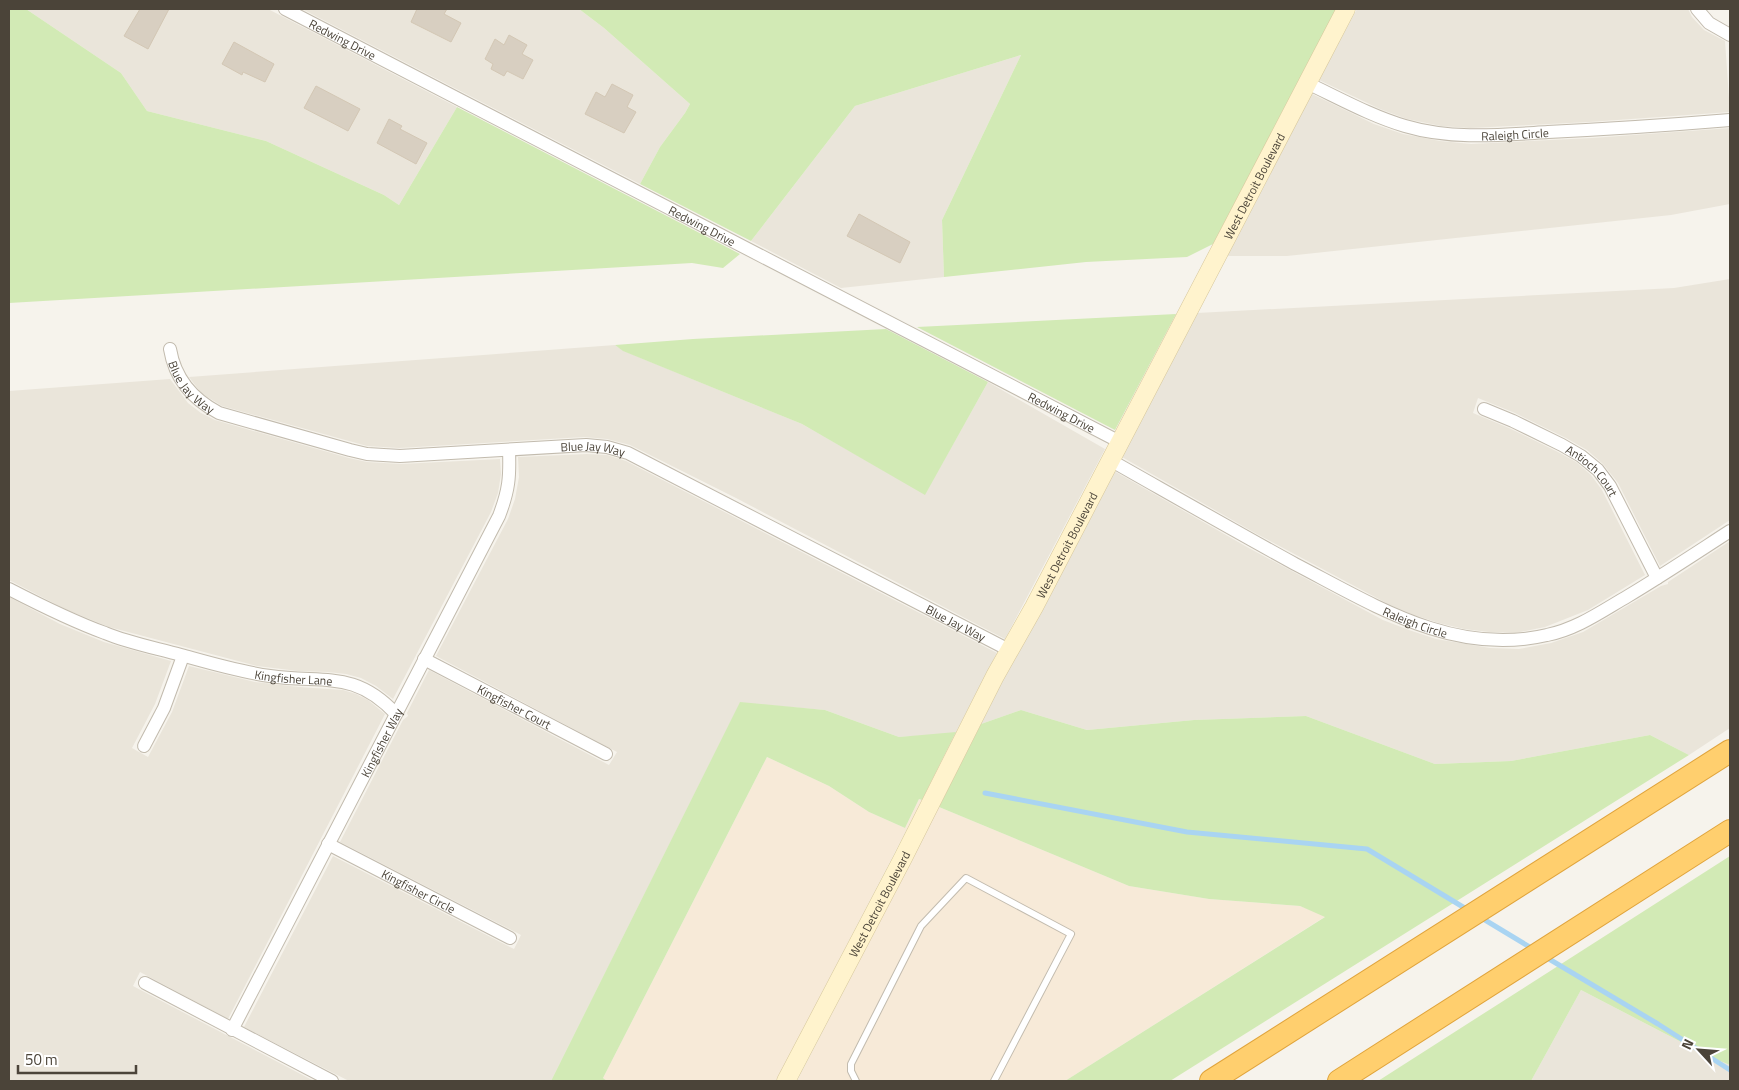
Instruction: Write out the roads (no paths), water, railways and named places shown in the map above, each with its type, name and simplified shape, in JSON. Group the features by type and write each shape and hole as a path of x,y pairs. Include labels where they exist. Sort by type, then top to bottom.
{"highway":[{"path":"1211,1081 1730,751"},
{"path":"1339,1081 1730,831"}],"street":[{"name":"Redwing Drive","path":"285,9 1120,442"},
{"name":"West Detroit Boulevard","path":"786,1081 1009,650 1034,607 1346,9"},
{"path":"1697,9 1709,23 1730,34"},
{"name":"Raleigh Circle","path":"1307,83 1377,117 1441,134 1481,136 1730,120"},
{"name":"Blue Jay Way","path":"170,349 178,376 186,388 206,407 219,413 367,454 400,456 586,445 607,447 628,453 732,505 1009,650"},
{"name":"Antioch Court","path":"1484,409 1513,420 1562,445 1581,456 1598,470 1610,486 1656,578"},
{"name":"Kingfisher Way","path":"232,1030 499,516 507,496 510,475 508,450"},
{"name":"Raleigh Circle","path":"1110,460 1251,540 1387,612 1437,631 1463,637 1516,641 1548,635 1579,624 1730,531"},
{"name":"Kingfisher Lane","path":"9,588 64,617 107,634 183,656 256,674 344,682 359,686 373,693 396,714"},
{"path":"144,746 164,708 183,656"},
{"name":"Kingfisher Court","path":"424,659 606,754"},
{"name":"Kingfisher Circle","path":"328,844 510,938"},
{"path":"144,983 332,1081"}],"lane":[{"path":"856,1081 851,1071 851,1064 922,926 966,878 1070,934 994,1081"}],"waterway":[{"path":"985,793 1187,832 1367,849 1468,910"},
{"path":"1480,917 1533,949"},
{"path":"1544,956 1658,1024 1730,1070"}]}
